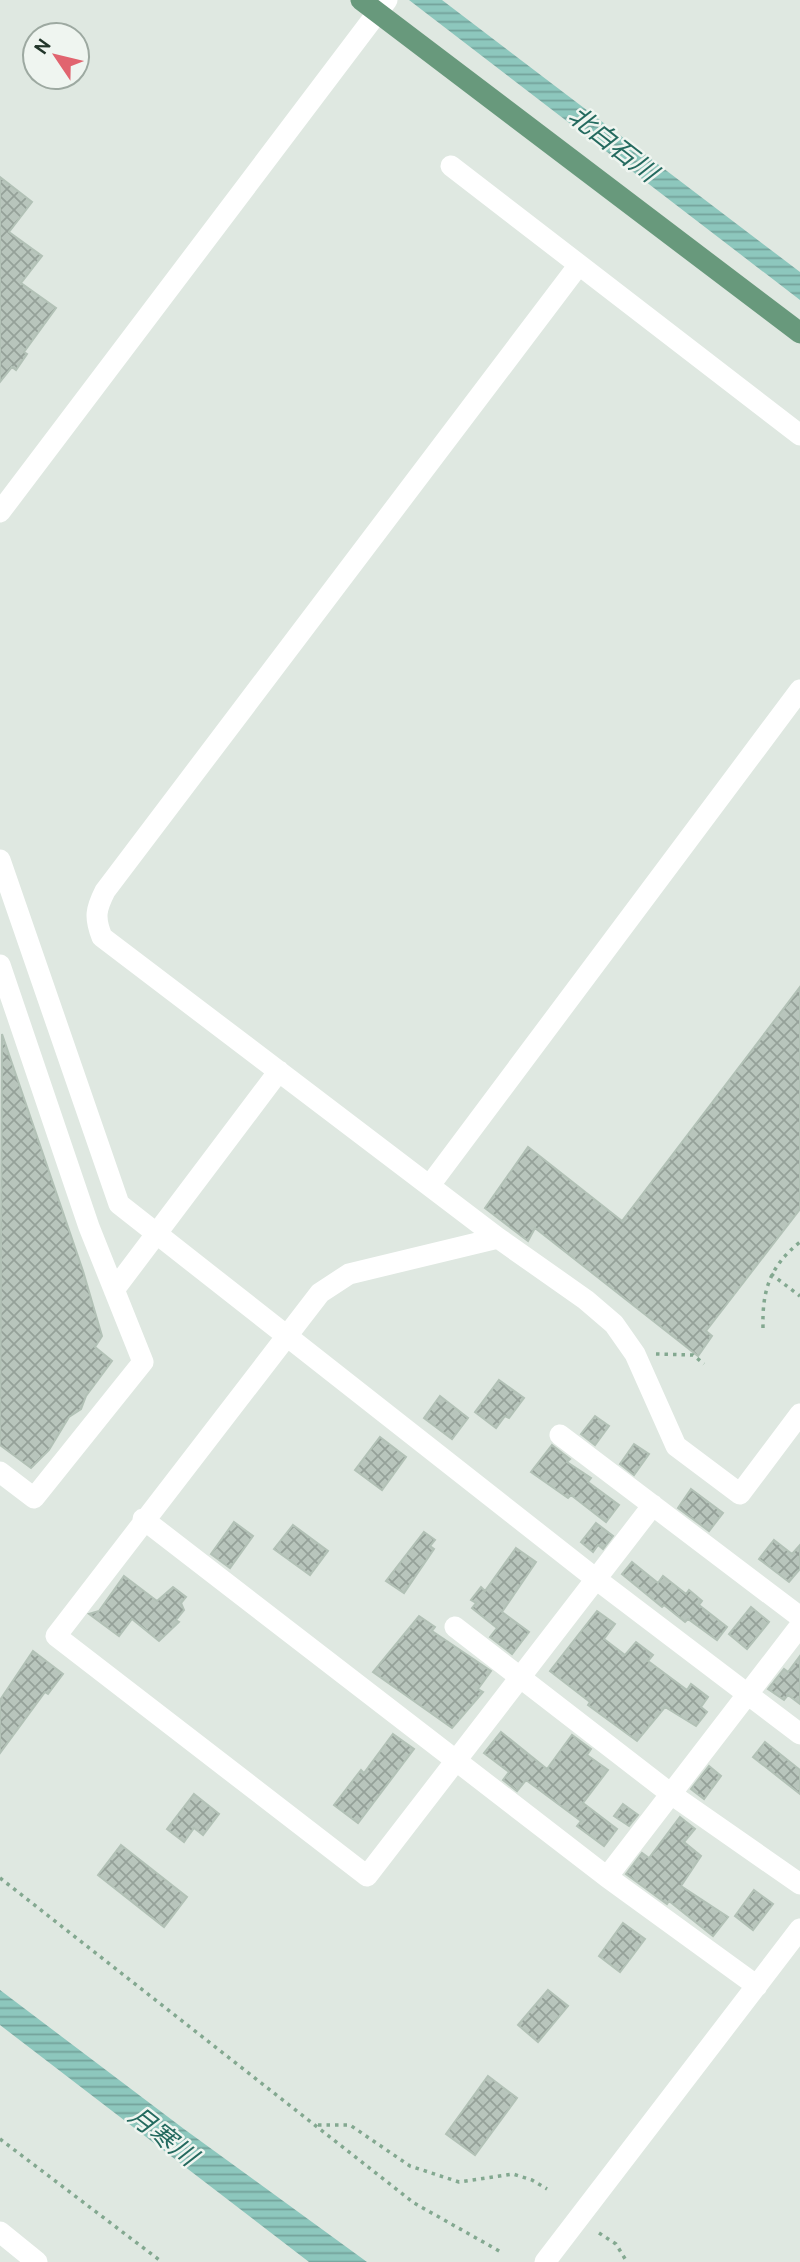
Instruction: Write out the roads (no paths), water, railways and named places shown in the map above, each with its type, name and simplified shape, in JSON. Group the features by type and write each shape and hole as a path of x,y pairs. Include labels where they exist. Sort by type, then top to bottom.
{"main road":[{"path":"375,4 800,333"}],"street":[{"path":"0,512 375,4"},
{"path":"451,166 578,267 800,435"},
{"path":"578,267 105,891 96,910 95,920 102,937 498,1237 586,1300 614,1324 638,1362 676,1446 740,1494 800,1414"},
{"path":"430,1185 800,690"},
{"path":"0,860 119,1204 289,1334 596,1579 800,1734"},
{"path":"0,965 85,1214 143,1362 34,1498 0,1472"},
{"path":"114,1290 279,1072"},
{"path":"498,1237 349,1274 320,1293 143,1519 56,1636 367,1876 653,1505"},
{"path":"560,1434 800,1617"},
{"path":"143,1519 607,1877 757,1986"},
{"path":"607,1877 800,1626"},
{"path":"455,1627 671,1794 800,1884"},
{"path":"545,2262 757,1986 796,1941"},
{"path":"0,2232 37,2262"}],"water":[{"name":"北白石川","path":"409,0 442,0 800,272 800,300"},
{"name":"月寒川","path":"0,1990 184,2129 367,2262 309,2262 0,2025"}]}
